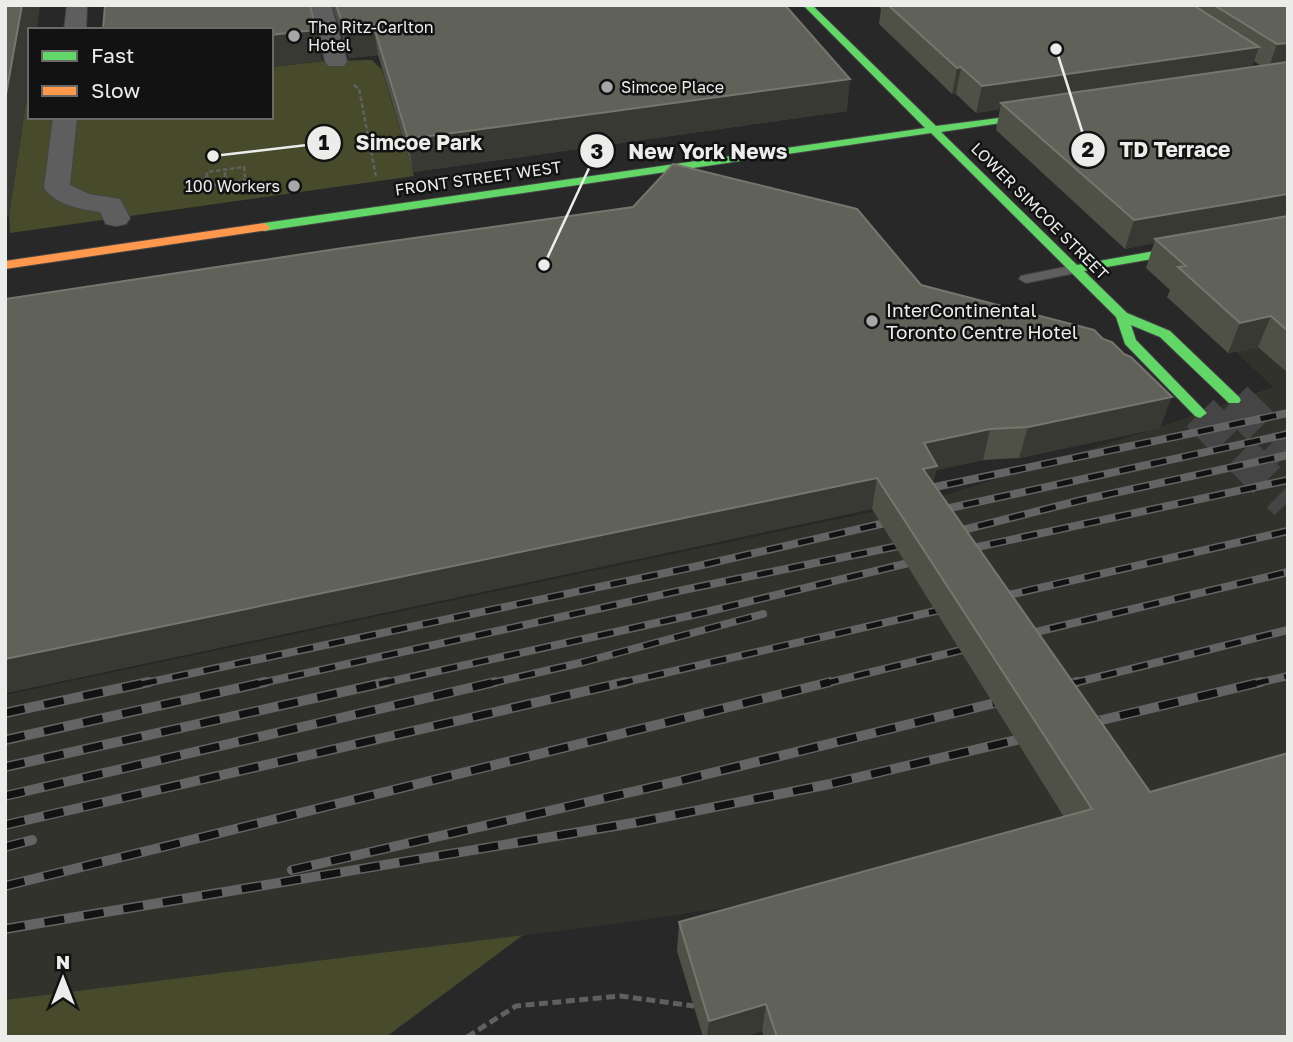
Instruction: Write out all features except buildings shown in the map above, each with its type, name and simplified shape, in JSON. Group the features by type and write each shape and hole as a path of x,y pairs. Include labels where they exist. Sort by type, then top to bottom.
{"street":[{"path":"75,28 77,5"},
{"path":"321,5 336,61"},
{"name":"LOWER SIMCOE STREET","path":"807,5 1122,316 1165,334 1234,401"},
{"name":"FRONT STREET WEST","path":"5,265 1070,110"},
{"path":"65,119 57,188 69,198 110,205 116,218"},
{"path":"1074,269 1288,231"},
{"name":"LOWER SIMCOE STREET","path":"1122,316 1130,341 1200,413"}],"lane":[{"path":"1026,279 1074,269"}],"path":[{"path":"336,61 339,75 359,89 377,181"},
{"path":"244,167 245,181 226,183 208,186 207,172 244,167"},
{"path":"225,172 226,183"},
{"path":"467,1037 516,1006 620,996 694,1006"}],"shaded area":[{"path":"1288,341 1288,823 615,924 5,1000 5,695 933,499 1172,423 1273,387 1235,351"}],"green space":[{"path":"372,60 382,70 414,176 10,233 9,216 26,102 28,119 273,119 273,67 324,61"},
{"path":"523,935 386,1037 5,1037 5,1000"}],"tunnel":[{"path":"1234,400 1288,453"},
{"path":"1200,413 1288,502"}],"railway":[{"path":"916,491 1288,413"},
{"path":"932,512 1288,434"},
{"path":"947,534 1082,500 1288,455"},
{"path":"959,551 1288,480"},
{"path":"141,684 698,566 898,520"},
{"path":"991,599 1288,531"},
{"path":"257,684 683,590 913,543"},
{"path":"379,684 706,612 925,559"},
{"path":"1019,636 1288,572"},
{"path":"617,684 953,607"},
{"path":"488,684 584,662 763,614"},
{"path":"1070,684 1288,630"},
{"path":"823,684 978,646"},
{"path":"1253,684 1288,676"},
{"path":"5,713 149,682"},
{"path":"5,740 265,682"},
{"path":"5,767 387,682"},
{"path":"5,796 495,682"},
{"path":"5,825 625,682"},
{"path":"5,886 830,682"},
{"path":"1055,688 1077,682"},
{"path":"1081,725 1261,682"},
{"path":"292,870 679,781 1011,699"},
{"path":"5,929 639,822 830,784 1033,736"},
{"path":"5,847 32,840"}],"traffic: fast":[{"path":"807,5 1122,316 1165,334 1234,400"},
{"path":"264,227 1049,113"},
{"path":"1075,269 1288,231"},
{"path":"1122,316 1130,341 1200,413"}],"traffic: slow":[{"path":"5,265 264,227"}],"place":[{"name":"The Ritz-Carlton Hotel","path":"294,36"},
{"name":"TD Terrace","path":"1056,49"},
{"name":"Simcoe Place","path":"607,87"},
{"name":"Simcoe Park","path":"213,156"},
{"name":"100 Workers","path":"294,186"},
{"name":"New York News","path":"544,265"},
{"name":"InterContinental Toronto Centre Hotel","path":"872,321"}]}
